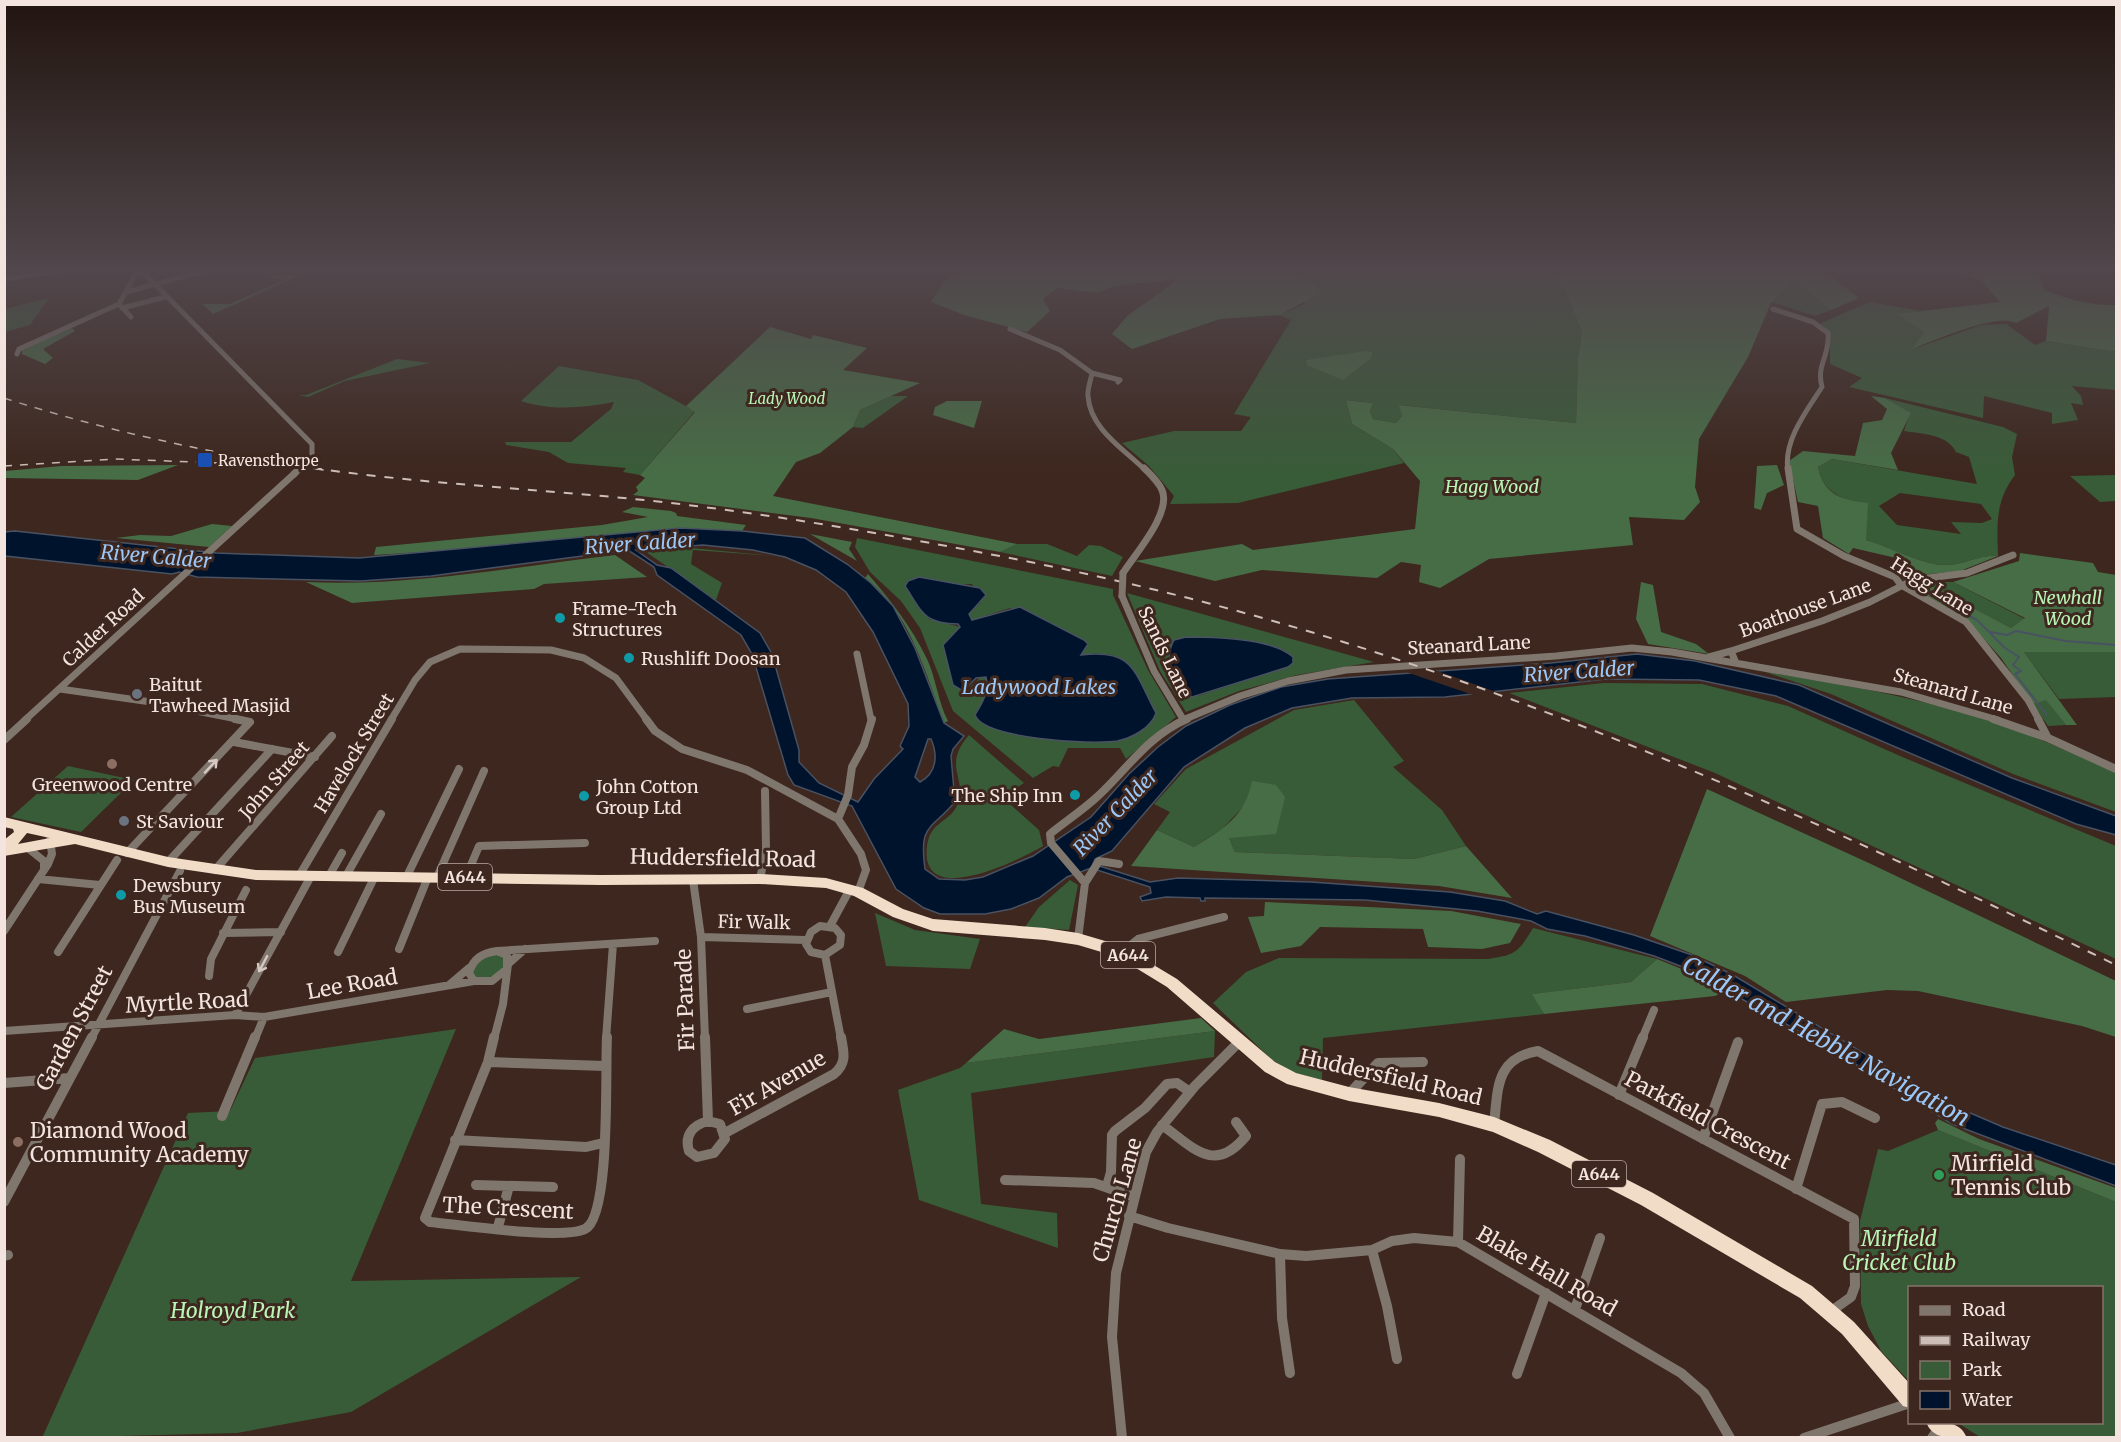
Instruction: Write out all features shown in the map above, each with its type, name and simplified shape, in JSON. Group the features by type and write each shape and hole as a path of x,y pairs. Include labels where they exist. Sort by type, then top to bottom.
{"highway":[{"name":"Huddersfield Road","path":"4,822 75,840 122,856 214,871 305,876 760,879 826,882 854,890 898,913 933,925 1078,939 1122,952 1172,983 1270,1067 1293,1079 1349,1094 1439,1110 1494,1125 1544,1146 1647,1199 1806,1292 1848,1328 1908,1399"},
{"name":"A644","path":"4,850 18,839 21,833 18,826"},
{"name":"Huddersfield Road","path":"4,850 29,849 75,840"},
{"path":"1936,1429 1958,1437"}],"street":[{"path":"17,354 19,349 44,338"},
{"name":"Calder Road","path":"4,740 312,456 312,444 206,338"},
{"path":"1032,338 1060,350 1092,373 1120,380 1118,382"},
{"name":"Hagg Lane","path":"1828,338 1829,348 1818,373 1822,387 1801,420 1786,458 1797,529 1844,556 1895,577 1901,585 1966,622 2028,700 2048,738"},
{"name":"Sands Lane","path":"1092,373 1086,391 1091,411 1109,438 1144,468 1165,495 1164,506 1123,573 1122,596 1154,671 1183,720"},
{"name":"Boathouse Lane","path":"1736,663 1731,651 1822,621 1870,602 1913,580 1966,573 2013,555"},
{"name":"Havelock Street","path":"236,1015 280,932 305,876 416,680 430,662 460,648 551,650 584,658 616,678 655,731 682,749 747,770 838,819"},
{"name":"Steanard Lane","path":"1083,880 1051,843 1050,834 1098,796 1153,740 1183,720 1240,696 1288,681 1346,669 1556,656 1632,648 1707,658 1901,692 1955,706 2048,738 2116,770"},
{"path":"1707,658 1731,651"},
{"path":"830,926 866,870 861,854 838,819 848,795 852,767 864,745 872,718 857,654"},
{"path":"58,952 100,885 122,856 234,742 250,722 151,702 60,689"},
{"name":"John Street","path":"214,871 332,736"},
{"path":"234,742 315,757"},
{"path":"168,862 272,749"},
{"path":"407,876 459,769"},
{"path":"399,949 484,771"},
{"path":"760,879 766,849 765,791"},
{"path":"346,876 381,814"},
{"path":"4,931 52,855 51,844 37,830"},
{"path":"466,877 478,846 585,843"},
{"path":"29,849 44,861 44,870"},
{"path":"329,876 342,853"},
{"path":"1078,939 1083,880 1091,873 1096,863 1102,860 1119,864"},
{"name":"Garden Street","path":"4,1202 82,1051 180,871"},
{"path":"338,952 375,876"},
{"path":"38,879 100,885"},
{"name":"Fir Parade","path":"693,880 701,937 708,1121"},
{"path":"209,976 211,959 246,890"},
{"path":"1122,952 1138,939 1224,917"},
{"path":"830,926 839,931 842,940 836,950 825,955 811,952 806,940 815,928 830,926"},
{"path":"223,933 280,932"},
{"name":"Fir Walk","path":"701,937 806,940"},
{"name":"Lee Road","path":"447,986 469,968 477,957 497,951 655,940"},
{"name":"The Crescent","path":"501,981 503,1004 488,1062 426,1210 425,1218 430,1222 449,1224 557,1233 577,1232 591,1226 597,1216 601,1191 605,1066 613,944"},
{"path":"501,981 508,964 525,949"},
{"path":"497,951 507,955 508,964"},
{"name":"Fir Avenue","path":"725,1133 834,1074 841,1068 845,1058 825,955"},
{"path":"469,968 470,978 474,981"},
{"name":"Lee Road","path":"264,1017 474,981 485,983 501,981"},
{"path":"747,1009 832,992"},
{"path":"1619,1095 1654,1010"},
{"name":"Myrtle Road","path":"4,1031 236,1015 264,1017"},
{"path":"222,1116 264,1017"},
{"name":"Church Lane","path":"1122,1437 1112,1337 1116,1273 1146,1152 1162,1125 1190,1092 1240,1041"},
{"path":"1703,1139 1738,1042"},
{"name":"Parkfield Crescent","path":"1494,1125 1501,1072 1512,1059 1525,1052 1538,1052 1854,1219 1855,1286 1851,1297 1830,1312"},
{"path":"488,1062 605,1066"},
{"path":"1349,1094 1378,1063 1423,1062"},
{"path":"4,1083 70,1078"},
{"path":"1107,1186 1111,1173 1112,1135 1115,1131 1145,1108 1170,1083 1178,1083 1190,1092"},
{"path":"1796,1189 1822,1104 1828,1100 1840,1100 1875,1118"},
{"path":"708,1121 720,1124 725,1133 723,1144 714,1153 703,1157 692,1154 686,1146 688,1134 697,1125 708,1121"},
{"path":"1162,1125 1205,1155 1221,1158 1238,1149 1246,1136 1236,1122"},
{"path":"455,1140 586,1147 603,1143"},
{"path":"1458,1242 1461,1159"},
{"path":"1005,1180 1094,1183 1134,1197"},
{"path":"476,1185 553,1187"},
{"path":"498,1227 509,1186"},
{"name":"Blake Hall Road","path":"1129,1216 1168,1228 1280,1254 1306,1256 1372,1250 1392,1242 1414,1238 1458,1242 1575,1309 1689,1380 1704,1393 1730,1437"},
{"path":"1575,1309 1600,1238"},
{"path":"1372,1250 1387,1306 1397,1359"},
{"path":"1280,1254 1282,1318 1290,1373"},
{"path":"1517,1374 1546,1293"},
{"path":"1804,1437 1908,1402"}],"green space":[{"path":"47,338 62,338 43,349 53,358 45,364 22,354 22,349"},
{"name":"Lady Wood","path":"758,338 827,338 867,348 843,370 920,383 860,410 853,427 820,453 796,462 773,496 1017,544 1000,552 811,518 633,495 638,491 636,487 645,478 640,475 695,412 686,406"},
{"path":"1118,338 1163,338 1132,349"},
{"path":"1280,338 1581,338 1578,357 1576,423 1400,405 1402,416 1396,423 1373,419 1370,411 1373,403 1346,400 1352,424 1393,449 1404,463 1238,503 1170,504 1174,496 1149,466 1122,443 1174,431 1241,431 1251,417 1234,414"},
{"name":"Hagg Wood","path":"1581,338 1756,338 1748,357 1699,439 1695,487 1700,502 1684,520 1629,517 1633,545 1489,559 1440,588 1419,582 1421,565 1401,562 1377,578 1262,570 1215,581 1135,561 1242,544 1253,550 1415,529 1420,481 1393,449 1352,424 1346,400 1373,403 1370,411 1373,419 1396,423 1402,416 1399,405 1576,423 1578,357"},
{"path":"1830,338 1920,338 1913,349 1943,338 2026,338 2035,345 2046,341 2116,352 2116,390 2072,386 2081,396 2083,405 2071,403 2078,420 2052,424 2052,413 1984,396 1983,418 1849,387 1862,378 1830,364"},
{"path":"1920,338 1940,338 1912,349"},
{"path":"2046,338 2116,338 2116,352 2046,341"},
{"path":"1372,352 1371,358 1343,380 1307,365 1306,360"},
{"path":"397,359 430,363 345,381 308,397 299,395 306,395"},
{"path":"559,366 638,380 695,411 640,475 623,472 626,468 568,463 549,452 506,445 505,442 571,442 611,409 614,402 567,408 521,401"},
{"path":"891,396 908,396 863,428 853,427 860,410"},
{"path":"1871,396 1885,398 1911,413 1891,453 1898,470 1832,459 1818,467 1824,484 1829,490 1843,498 1868,503 1866,540 1917,559 1938,564 1954,565 1998,556 1960,571 1910,576 1903,580 1896,558 1853,548 1849,554 1823,538 1818,506 1798,502 1789,461 1803,451 1855,456 1863,423 1882,420 1887,409"},
{"path":"1885,398 2003,427 2017,434 2012,457 2015,475 2004,494 1999,514 1998,556 1954,565 1938,564 1917,559 1866,540 1849,501 1833,492 1822,480 1818,467 1832,459 1977,484 1969,457 1956,452 1941,438 1904,431 1910,413","holes":["1900,493 1981,504 1992,519 1982,523 1951,522 1961,534 1897,525 1879,506"]},
{"path":"947,401 982,401 974,428 933,415 935,407"},
{"path":"178,465 138,480 5,478 5,471 61,466"},
{"path":"1777,465 1784,485 1767,493 1761,510 1754,508 1757,466"},
{"path":"2116,475 2116,501 2100,502 2070,476"},
{"path":"633,507 671,511 677,516 746,525 742,531 680,528 456,550 374,555 376,547 602,525 648,517 622,512"},
{"path":"212,524 232,526 209,547 116,538 140,535 171,536"},
{"path":"810,534 852,542 849,549 857,561"},
{"path":"857,538 1113,589 1113,595 1148,670 1176,717 1126,759 1120,748 1068,748 1059,767 1053,766 1033,778 953,711 920,628 901,601 870,572 855,547","holes":["972,584 981,602 969,614 972,620 1010,608 1080,655 975,715 985,697 987,682 983,675 968,689 948,639 960,627 929,619 905,587"]},
{"path":"1017,544 1047,544 1077,556 1089,545 1101,546 1123,557 1112,576 1000,552"},
{"path":"691,548 774,556 693,550 691,564 722,583 716,600 646,552"},
{"name":"Newhall Wood","path":"2020,553 2093,563 2098,572 2116,575 2116,652 2024,652 2077,725 2066,725 2046,700 2033,704 2001,658 1967,620 1908,586 1925,582 2011,628 2025,618 1953,582 2019,561"},
{"path":"615,555 647,577 544,584 534,589 352,603 306,582 345,583 422,579"},
{"path":"868,574 900,614 921,647 930,666 948,721 944,723 923,664 905,625 881,592 865,578"},
{"path":"1641,582 1653,585 1661,632 1696,644 1709,654 1648,644 1636,619"},
{"path":"1925,582 1953,582 2025,619 2011,628"},
{"path":"1127,593 1374,662 1297,675 1239,691 1186,712 1160,671","holes":["1186,637 1214,637 1256,643 1293,662 1287,667 1198,696 1174,640"]},
{"path":"2024,652 2116,652 2116,697 2059,699"},
{"path":"1765,672 1845,685 1924,702 1976,716 2029,735 2116,772 2116,812 2013,774 1831,694"},
{"path":"1604,683 1702,684 1788,706 1900,756 2116,846 2116,959 1715,773 1509,693"},
{"path":"2046,699 2066,725 2048,726 2033,704"},
{"path":"1354,700 1404,761 1393,767 1442,810 1466,846 1414,859 1235,852 1229,838 1247,803 1222,829 1194,847 1157,830 1170,812 1154,804 1186,769 1294,710"},
{"path":"969,735 1024,783 1002,797 1039,830 1043,846 993,869 973,876 954,878 938,875 929,865 927,846 932,831 955,810 958,803 960,786 957,755"},
{"path":"68,766 134,780 81,832 11,817"},
{"path":"1252,781 1276,785 1285,797 1276,834 1229,838 1235,852 1414,859 1466,846 1512,898 1439,886 1131,866 1157,830 1194,847 1223,828 1244,804"},
{"path":"1707,789 2116,981 2116,1037 2082,1026 1918,991 1887,990 1786,1002 1745,976 1650,936"},
{"path":"1070,880 1078,885 1069,930 1025,927 1039,907"},
{"path":"1265,902 1451,911 1521,924 1510,943 1482,949 1428,947 1423,929 1320,927 1301,946 1261,953 1248,917 1264,916"},
{"path":"875,913 915,930 980,939 970,969 886,966"},
{"path":"1533,928 1657,959 1631,982 1533,994 1544,1014 1323,1038 1322,1080 1292,1072 1271,1059 1213,1003 1246,972 1279,958 1487,959 1515,951"},
{"path":"502,952 507,969 479,983 469,968 472,962"},
{"path":"1657,959 1706,979 1725,991 1715,996 1544,1014 1532,994 1631,982"},
{"path":"1201,1018 1215,1031 966,1063 1004,1029 1039,1039"},
{"name":"Holroyd Park","path":"456,1029 351,1281 581,1277 351,1412 237,1433 42,1438 188,1113 230,1111 255,1058"},
{"path":"1215,1031 1214,1057 971,1093 981,1204 1057,1213 1058,1248 919,1200 898,1090 960,1068 966,1063"},
{"path":"1938,1119 1979,1139 2116,1188 2116,1202 1938,1130 1935,1123"},
{"name":"Mirfield Cricket Club","path":"1938,1130 2116,1202 2116,1437 1980,1437 1960,1424 2103,1424 2103,1286 1908,1286 1908,1380 1881,1351 1868,1326 1861,1304 1860,1221 1878,1149 1888,1151"}],"water":[{"path":"680,528 742,531 805,538 847,564 871,583 893,606 915,648 944,723 964,736 953,749 951,756 955,802 933,824 925,836 925,869 939,879 965,880 983,877 1033,856 1091,817 1129,774 1158,747 1186,726 1230,705 1281,687 1328,679 1551,663 1637,654 1695,661 1799,685 2012,778 2116,816 2116,835 2076,824 1776,696 1699,680 1606,679 1445,697 1352,698 1292,708 1245,728 1184,767 1112,851 1095,859 1093,864 1150,882 1178,878 1311,882 1450,892 1505,901 1537,914 1546,911 1634,935 1692,955 1733,975 1947,1103 2003,1127 2116,1165 2116,1186 1952,1124 1836,1052 1740,998 1709,977 1654,956 1585,936 1547,929 1531,921 1477,911 1365,900 1205,898 1205,901 1201,901 1200,898 1166,897 1142,901 1140,897 1151,893 1150,887 1091,868 1067,877 1039,898 1011,909 985,914 940,914 924,908 896,889 852,806 794,785 788,775 752,654 741,635 657,575 654,567 628,550 431,576 361,581 197,577 179,572 172,574 5,556 4,532 15,531 216,553 359,558","holes":["703,545 753,550 785,557 816,570 846,592 873,632 908,704 909,726 900,746 903,749 874,779 858,802 819,783 799,762 799,750 772,654 760,633 671,568 657,565 636,550","928,739 931,739 935,751 933,769 920,782 915,777"]},
{"name":"Ladywood Lakes","path":"919,577 980,588 986,595 969,614 972,620 1020,607 1084,640 1088,644 1081,655 1112,655 1122,659 1137,675 1156,713 1154,718 1135,735 1117,741 1104,742 1063,741 1017,735 997,730 983,723 975,715 986,692 986,677 976,678 963,691 953,685 943,645 960,627 958,624 931,619 920,610 905,586 908,581"},
{"path":"1186,637 1226,638 1257,642 1284,651 1293,657 1293,663 1288,667 1192,697 1179,690 1170,659 1174,640"}],"pier":[{"path":"1432,669 1499,693 1476,696 1403,671"}],"waterway":[{"path":"1913,582 1925,591 1938,593 1937,597 1941,601 1977,620 2005,648 2019,657 2013,665 2021,671 2015,674 2047,715"},
{"path":"1990,632 2007,635 2016,631 2066,641 2116,645"}],"railway":[{"path":"4,398 162,441 324,470"},
{"path":"4,466 114,459 247,464"},
{"path":"313,468 670,503 808,522 1040,564 1243,613 1393,658 1578,724 1849,839 2116,965"}],"place":[{"name":"Ravensthorpe","path":"205,460"},
{"name":"Frame-Tech Structures","path":"560,618"},
{"name":"Rushlift Doosan","path":"629,658"},
{"name":"Baitut Tawheed Masjid","path":"137,694"},
{"name":"Greenwood Centre","path":"112,764"},
{"name":"The Ship Inn","path":"1075,795"},
{"name":"John Cotton Group Ltd","path":"584,796"},
{"name":"St Saviour","path":"124,821"},
{"name":"Dewsbury Bus Museum","path":"121,895"},
{"name":"Diamond Wood Community Academy","path":"18,1142"},
{"name":"Mirfield Tennis Club","path":"1939,1175"}],"water label":[{"name":"River Calder","path":"640,543"},
{"name":"River Calder","path":"156,556"},
{"name":"River Calder","path":"1579,671"},
{"name":"River Calder","path":"1115,812"},
{"name":"Calder and Hebble Navigation","path":"1826,1041"}]}
